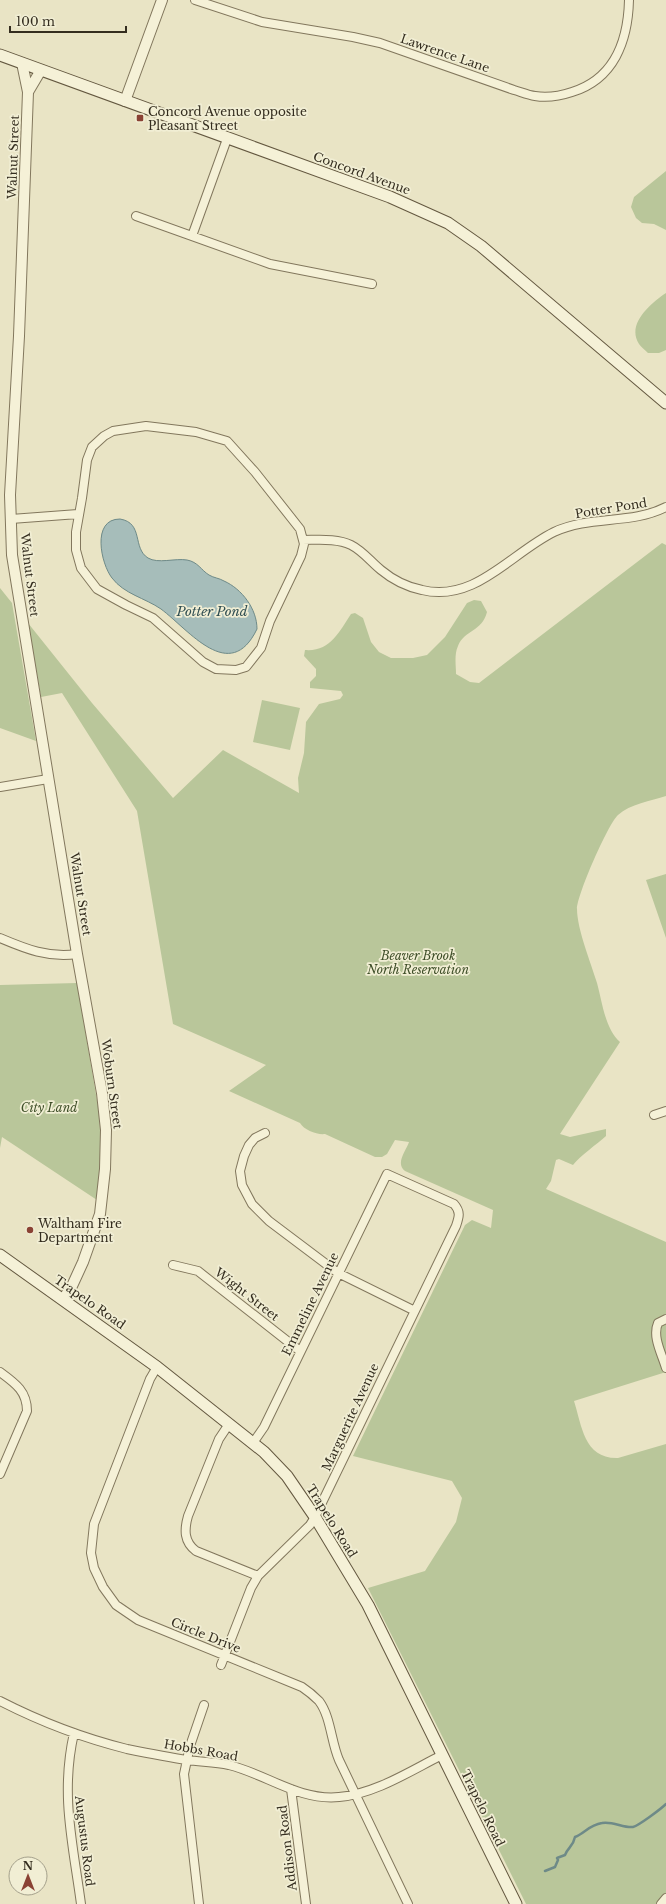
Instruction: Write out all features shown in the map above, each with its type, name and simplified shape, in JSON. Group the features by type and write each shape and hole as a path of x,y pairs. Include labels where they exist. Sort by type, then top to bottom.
{"main road":[{"name":"Concord Avenue","path":"0,55 227,139 390,197 416,207 448,223 481,246 666,403"},
{"name":"Trapelo Road","path":"0,1255 158,1367 253,1443 282,1470 315,1517 368,1605 516,1904"}],"street":[{"path":"125,101 162,0"},
{"name":"Lawrence Lane","path":"195,0 262,22 380,43 534,96 546,97 563,95 579,90 594,83 606,72 617,55 624,40 628,20 629,0"},
{"name":"Walnut Street","path":"22,63 28,92 19,330 10,495 14,574 37,703 48,779 83,985"},
{"name":"Walnut Street","path":"28,92 41,70"},
{"path":"192,236 227,139"},
{"path":"136,216 270,264 372,284"},
{"path":"146,426 202,433 227,441 249,464 300,529 303,540 304,544 301,556 270,621 260,648 253,660 246,667 236,670 216,669 191,653 153,618 98,589 82,568 76,550 76,532 87,460 92,447 104,436 114,431 130,427 146,426"},
{"name":"Potter Pond","path":"303,540 330,540 350,544 382,570 402,583 423,590 444,592 464,589 479,582 524,550 554,532 582,522 636,517 654,513 666,507"},
{"path":"11,519 78,514"},
{"path":"0,787 48,779"},
{"path":"0,938 40,954 54,956 77,954"},
{"name":"Woburn Street","path":"63,1299 75,1280 95,1230 101,1208 105,1169 106,1138 103,1102 83,985"},
{"path":"654,1115 666,1111"},
{"path":"265,1133 255,1138 249,1144 244,1156 240,1171 242,1185 246,1196 269,1221 338,1273 414,1310"},
{"name":"Emmeline Avenue","path":"253,1443 264,1427 387,1174 449,1201 458,1208"},
{"name":"Marguerite Avenue","path":"221,1664 251,1588 258,1576 310,1525 315,1517 456,1226 460,1214 458,1208"},
{"name":"Wight Street","path":"174,1265 198,1271 300,1351"},
{"path":"666,1319 658,1324 655,1329 666,1368"},
{"name":"Circle Drive","path":"158,1367 150,1379 94,1524 91,1553 94,1568 108,1595 126,1613 163,1631 302,1687 319,1701 327,1720 333,1746 408,1904"},
{"path":"0,1372 18,1386 24,1393 27,1401 27,1411 0,1474"},
{"path":"229,1424 219,1439 188,1516 185,1528 186,1536 188,1543 196,1551 258,1576"},
{"name":"Hobbs Road","path":"0,1701 41,1721 127,1749 186,1760 229,1765 292,1789 326,1798 355,1794 383,1784 442,1754"},
{"path":"198,1904 185,1787 186,1760 204,1705"},
{"name":"Augustus Road","path":"74,1733 67,1769 66,1791 70,1835 81,1904"},
{"name":"Addison Road","path":"292,1789 306,1904"},
{"path":"661,1904 666,1898"}],"green space":[{"path":"666,171 666,230 654,224 642,223 636,218 631,207 634,197"},
{"path":"666,293 666,350 659,353 648,353 639,344 636,336 638,322 647,308"},
{"name":"Beaver Brook North Reservation","path":"662,543 666,545 666,796 628,808 618,815 613,821 594,860 578,901 577,909 579,926 597,983 607,1022 620,1042 560,1134 570,1137 606,1129 606,1136 573,1165 559,1159 556,1160 551,1181 546,1189 666,1242 666,1372 574,1401 586,1439 591,1447 598,1453 607,1457 618,1458 666,1444 666,1904 526,1904 368,1588 425,1571 456,1522 462,1498 452,1481 353,1456 465,1225 472,1220 491,1228 493,1210 405,1171 402,1168 401,1161 409,1142 395,1140 387,1154 382,1157 375,1157 325,1134 311,1132 304,1128 300,1123 229,1091 266,1065 173,1024 137,811 62,693 41,697 28,623 92,703 173,798 223,750 299,793 298,778 304,753 306,722 319,704 340,699 343,695 341,691 310,688 310,682 316,676 316,669 304,656 305,650 321,648 333,640 351,614 355,613 363,618 371,642 379,652 391,658 413,658 427,655 445,637 467,603 474,600 481,601 487,612 485,619 464,637 456,653 456,674 470,682 479,683"},
{"path":"0,588 12,603 36,741 0,728"},
{"path":"262,700 300,708 290,750 253,742"},
{"path":"666,874 666,938 646,880"},
{"name":"City Land","path":"77,983 99,1112 101,1146 97,1200 2,1137 0,1148 0,985"}],"water":[{"name":"Potter Pond","path":"120,519 127,521 132,525 140,548 143,554 148,558 157,561 191,561 197,564 209,575 231,585 242,594 247,600 254,614 257,629 246,645 235,652 222,653 209,648 161,609 122,588 112,578 102,553 102,534 105,526 111,521"}],"waterway":[{"path":"545,1871 555,1867 558,1860 557,1858 565,1855 575,1837 590,1827 606,1823 633,1827 640,1824 666,1804"}],"place":[{"name":"Concord Avenue opposite Pleasant Street","path":"140,118"},
{"name":"Waltham Fire Department","path":"30,1230"}]}
